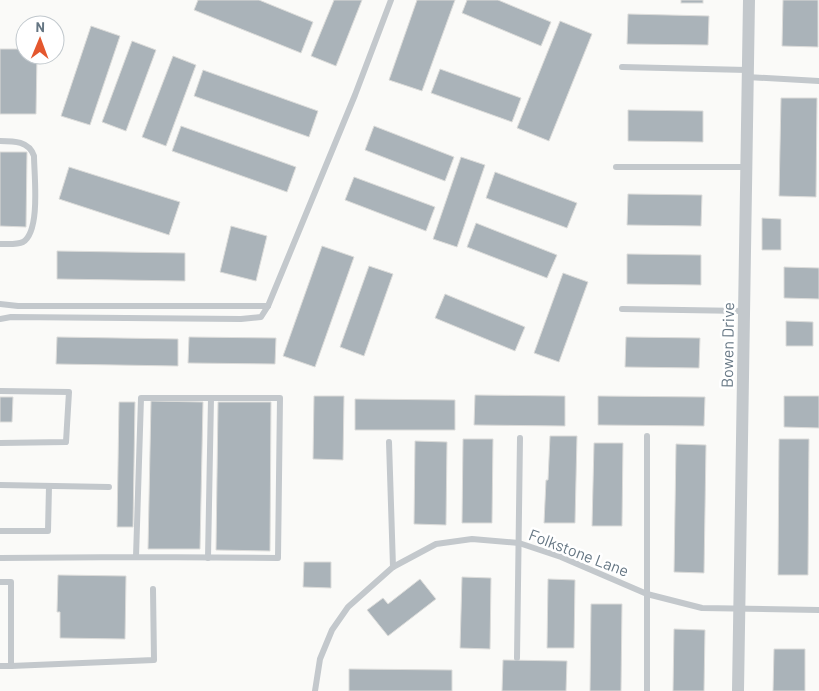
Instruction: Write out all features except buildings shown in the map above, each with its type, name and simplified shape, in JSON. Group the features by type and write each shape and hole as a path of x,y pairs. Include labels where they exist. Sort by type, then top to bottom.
{"street":[{"name":"Bowen Drive","path":"738,691 749,0"}],"lane":[{"path":"0,319 11,317 241,319 261,317 268,306 355,95 391,0"},
{"path":"622,67 747,74 819,82"},
{"path":"0,141 26,145 32,149 34,156 35,204 34,221 28,237 23,242 16,244 0,244"},
{"path":"616,167 746,167"},
{"path":"0,304 18,306 268,306"},
{"path":"622,309 743,311"},
{"path":"0,391 68,392 66,442 0,443"},
{"path":"0,558 278,558 280,398 141,398 136,557"},
{"path":"208,558 211,398"},
{"path":"647,436 647,691"},
{"path":"517,658 520,438"},
{"path":"390,442 392,567"},
{"path":"0,485 109,487"},
{"path":"0,531 48,531 49,486"},
{"name":"Folkstone Lane","path":"314,691 320,659 332,630 348,608 392,567 436,544 472,539 519,543 561,557 647,594 702,608 819,610"},
{"path":"0,582 11,582 12,666"},
{"path":"0,666 154,660 154,588"}]}
